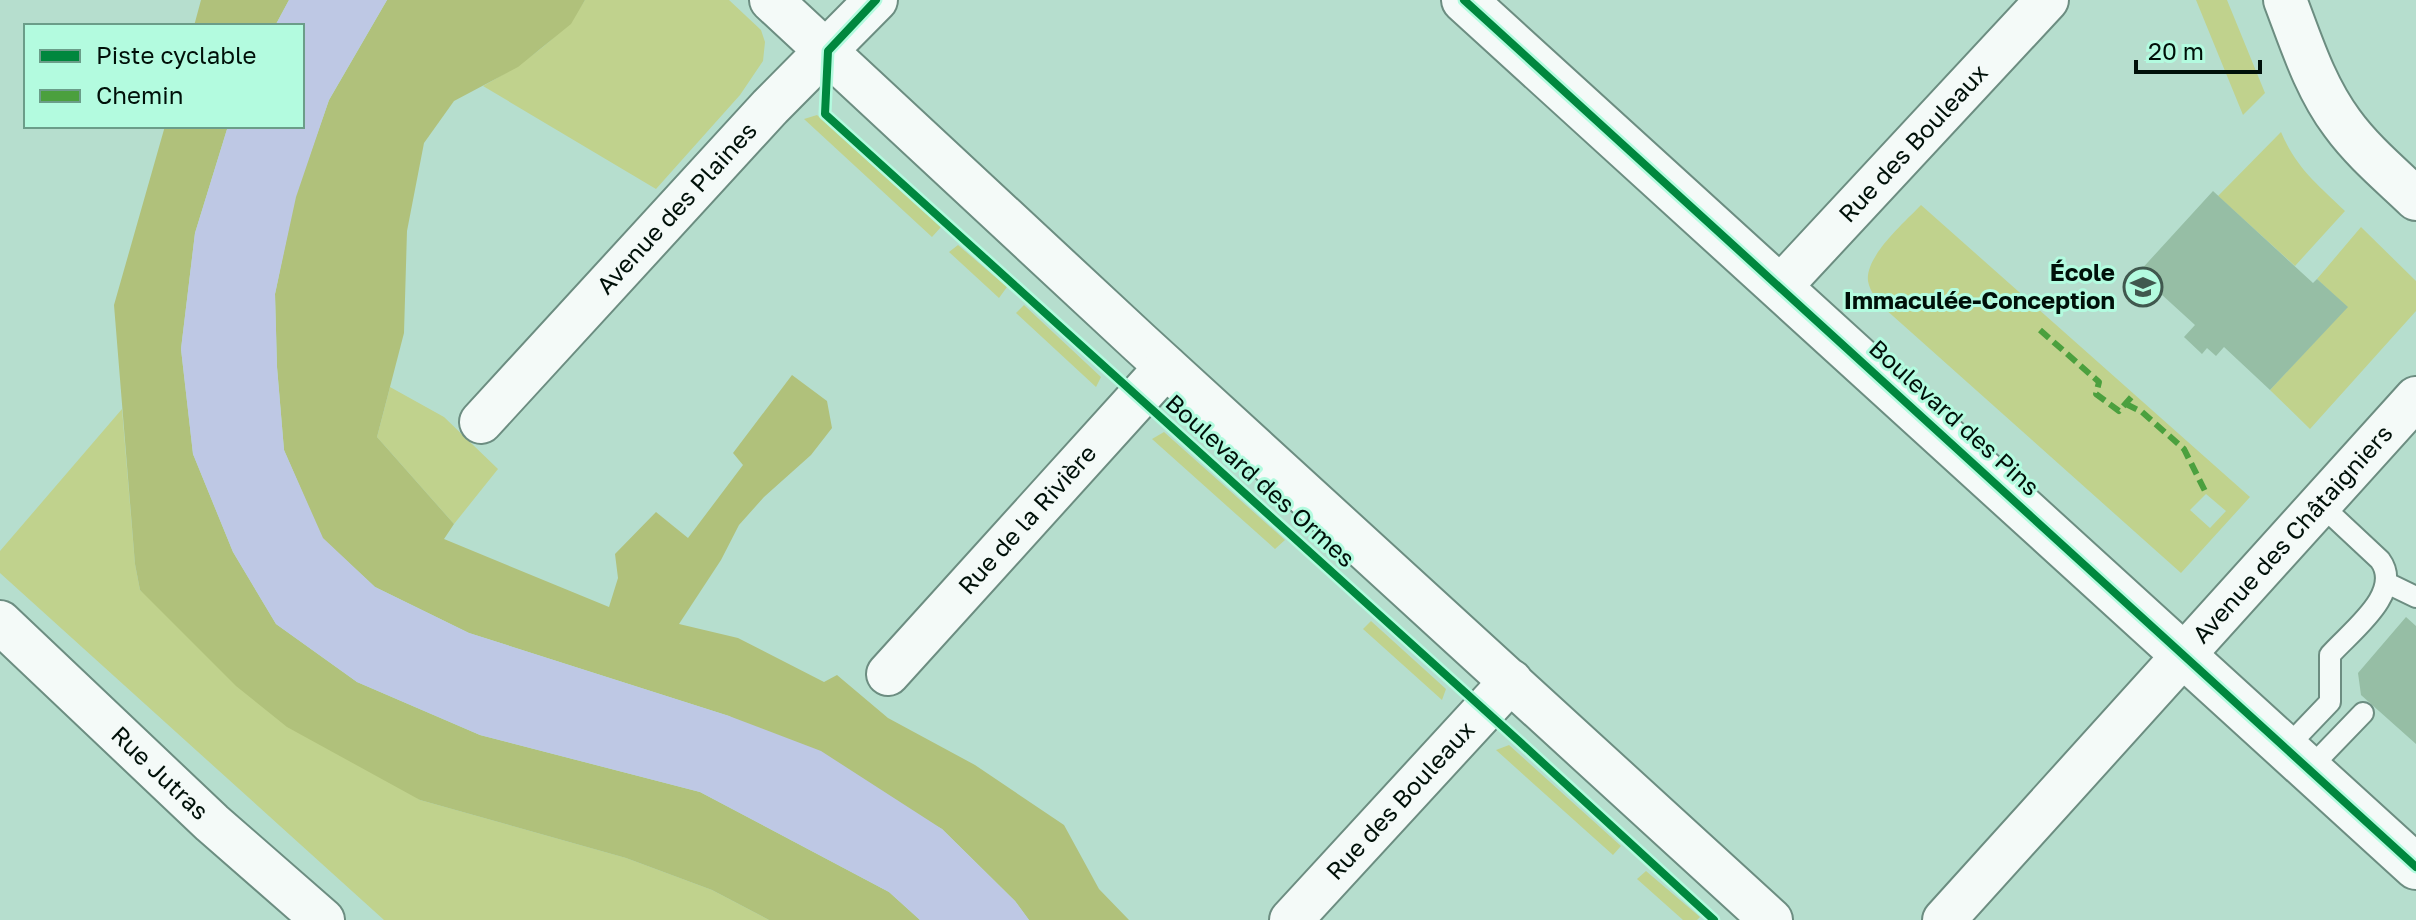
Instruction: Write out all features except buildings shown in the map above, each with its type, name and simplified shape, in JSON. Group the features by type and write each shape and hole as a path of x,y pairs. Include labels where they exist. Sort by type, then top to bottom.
{"street":[{"name":"Boulevard des Ormes","path":"771,0 1166,367 1771,920"},
{"name":"Avenue des Plaines","path":"481,422 770,107 876,0"},
{"name":"Boulevard des Pins","path":"1464,0 2416,867"},
{"name":"Rue des Bouleaux","path":"1780,287 2047,0"},
{"path":"2285,0 2322,92 2333,110 2368,153 2416,199"},
{"name":"Rue de la Rivière","path":"888,674 1166,367"},
{"name":"Avenue des Châtaigniers","path":"1944,920 2416,398"},
{"name":"Rue Jutras","path":"0,622 212,823 323,920"},
{"name":"Rue des Bouleaux","path":"1291,920 1511,681"}],"lane":[{"path":"2296,760 2330,702 2330,655 2380,601 2387,583 2387,570 2380,560 2320,504"},
{"path":"2387,583 2416,597"},
{"path":"2296,760 2363,713"}],"green space":[{"path":"201,0 289,0 276,24 195,24"},
{"path":"387,0 585,0 571,24 518,67 454,101 424,143 407,231 404,333 377,437 454,524 444,539 609,607 618,578 615,554 656,512 688,538 743,465 733,453 792,375 827,401 832,428 811,455 764,497 739,525 721,560 679,624 738,638 824,682 837,675 888,718 975,765 1064,825 1099,889 1129,920 1029,920 1015,901 942,829 729,716 469,633 375,587 322,538 284,450 275,294 295,197 329,100"},
{"path":"585,0 729,0 761,30 765,42 763,61 740,95 656,189 483,86 553,39"},
{"path":"2196,0 2227,0 2265,93 2243,115"},
{"path":"817,115 941,227 932,237 804,119"},
{"path":"164,128 227,128 195,233 181,349 193,454 233,552 276,624 357,682 480,735 700,792 889,892 920,920 769,920 712,890 626,858 420,800 287,727 236,686 140,590 135,564 114,305"},
{"path":"2281,132 2301,166 2345,211 2295,266 2218,196"},
{"path":"1921,205 2250,497 2181,573 1876,299 1868,281 1873,261 1887,240","holes":["2206,494 2226,511 2210,528 2190,510"]},
{"path":"2361,227 2416,281 2416,311 2310,429 2270,390 2347,307 2317,279"},
{"path":"958,245 1007,287 999,298 949,252"},
{"path":"1024,305 1101,377 1096,387 1016,313"},
{"path":"390,387 444,417 498,469 454,524 377,437"},
{"path":"122,409 135,564 140,590 420,800 626,858 712,890 769,920 384,920 0,573 0,551"},
{"path":"1164,432 1285,540 1275,549 1152,439"},
{"path":"1371,621 1446,689 1442,700 1363,629"},
{"path":"1509,745 1621,846 1613,855 1496,750"},
{"path":"1646,871 1700,917 1697,920 1683,920 1637,879"}],"water":[{"path":"289,0 387,0 329,100 296,197 275,294 284,450 323,538 375,587 469,633 729,716 821,751 942,829 1015,901 1029,920 920,920 889,892 700,792 480,735 357,682 276,624 233,552 193,454 181,349 195,233 227,128 304,128 304,24 276,24"}],"marked path":[{"path":"2040,330 2099,382 2096,394 2119,411 2134,394"},
{"path":"2126,404 2142,412 2184,449 2206,493"}],"cycle path":[{"path":"876,0 828,51 825,114 1714,920"},
{"path":"1464,0 2416,867"}],"place":[{"name":"École Immaculée-Conception","path":"2143,287"}]}
